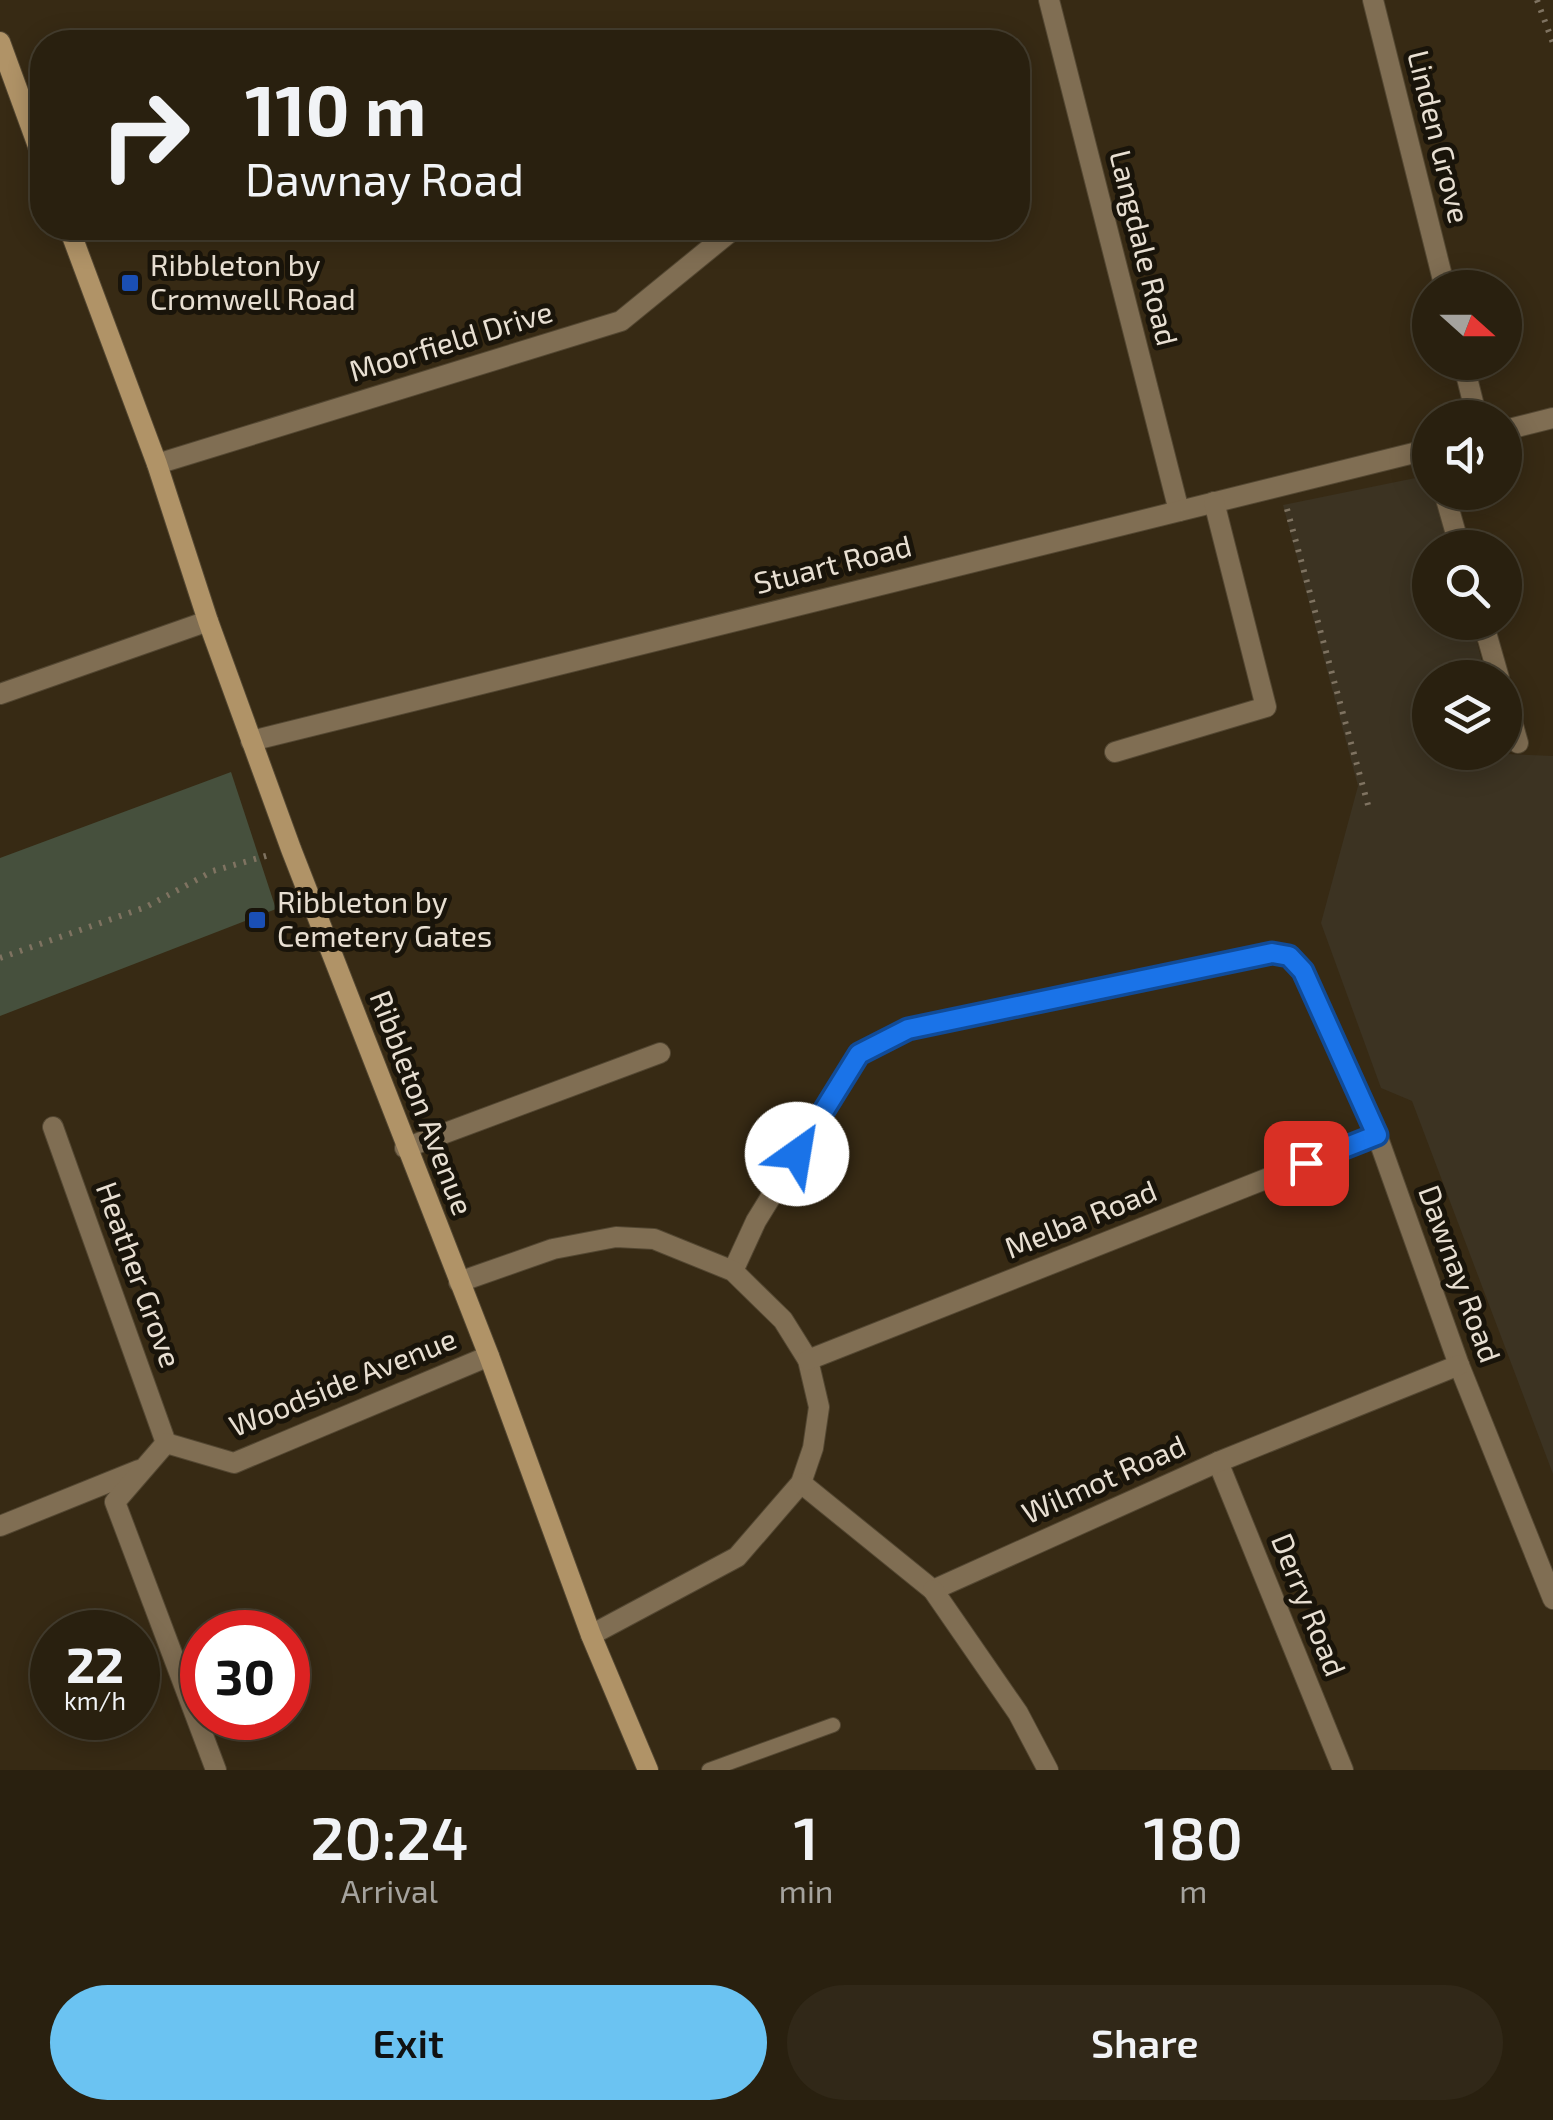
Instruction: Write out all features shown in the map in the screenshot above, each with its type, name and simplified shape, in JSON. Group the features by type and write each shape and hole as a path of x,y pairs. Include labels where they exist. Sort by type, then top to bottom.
{"main road":[{"path":"0,42 30,124"},
{"name":"Ribbleton Avenue","path":"73,240 157,464 208,621 291,849 489,1356 591,1635 648,1770"}],"street":[{"name":"Langdale Road","path":"1049,0 1179,511"},
{"name":"Linden Grove","path":"1373,0 1440,270"},
{"name":"Moorfield Drive","path":"157,464 621,321 720,240"},
{"path":"1522,426 1553,418"},
{"name":"Stuart Road","path":"251,741 1412,452"},
{"path":"1115,752 1266,707 1214,502"},
{"path":"0,694 208,621"},
{"name":"Dawnay Road","path":"733,1271 756,1221 859,1054 908,1029 1272,953 1289,956 1303,971 1377,1135 1459,1364 1553,1599"},
{"path":"405,1148 660,1054"},
{"name":"Heather Grove","path":"54,1128 166,1443"},
{"name":"Melba Road","path":"808,1360 1377,1135"},
{"path":"459,1282 553,1249 616,1238 654,1240 733,1271 783,1320 808,1360 819,1407 813,1448 802,1483 736,1557 591,1635"},
{"name":"Woodside Avenue","path":"166,1443 234,1463 489,1356"},
{"name":"Wilmot Road","path":"934,1590 1218,1462 1459,1364"},
{"path":"166,1443 115,1502 216,1770"},
{"name":"Derry Road","path":"1218,1462 1343,1770"},
{"path":"0,1526 145,1467"},
{"path":"802,1483 934,1590 1018,1713 1048,1770"}],"lane":[{"path":"709,1770 832,1724"}],"path":[{"path":"1538,0 1553,43"},
{"path":"1280,484 1368,806"},
{"path":"0,958 146,907 213,871 291,849"}],"shaded area":[{"path":"1412,479 1412,510 1442,510 1448,530 1412,530 1412,640 1476,640 1482,660 1412,660 1412,770 1522,770 1522,755 1553,756 1553,1474 1412,1101 1381,1088 1321,923 1358,786 1283,505"}],"green space":[{"path":"231,772 276,909 0,1016 0,858"}],"place":[{"name":"Ribbleton by Cromwell Road","path":"130,283"},
{"name":"Ribbleton by Cemetery Gates","path":"257,920"}],"route":[{"path":"797,1154 859,1054 908,1029 1272,953 1289,956 1303,971 1377,1135 1306,1163"}]}
